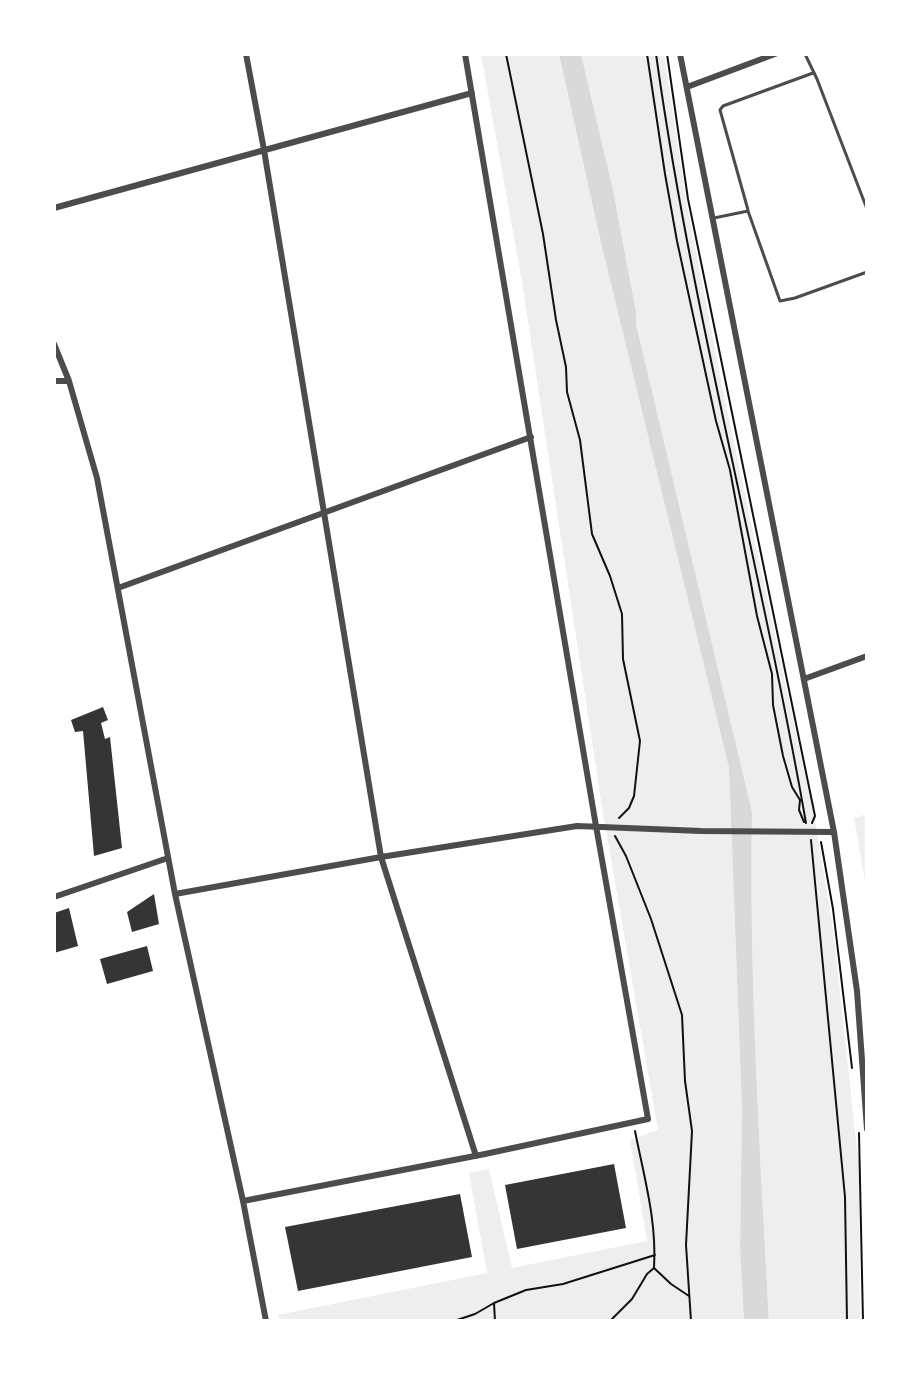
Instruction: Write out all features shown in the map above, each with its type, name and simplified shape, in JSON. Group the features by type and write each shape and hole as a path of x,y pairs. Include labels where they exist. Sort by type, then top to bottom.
{"street":[{"path":"246,54 264,150 381,857 476,1156"},
{"path":"243,1201 476,1156 648,1119 465,54"},
{"path":"680,54 834,832 857,992 867,1129"},
{"path":"687,87 775,54"},
{"path":"54,208 472,93"},
{"path":"54,344 69,381 97,478 175,894 243,1201 266,1321"},
{"path":"54,381 69,381"},
{"path":"118,588 531,437"},
{"path":"804,679 867,656"},
{"path":"175,894 381,857 577,826 701,831 796,831 807,828 819,832 834,832"},
{"path":"54,897 168,858"}],"lane":[{"path":"805,54 867,209"},
{"path":"813,73 723,106 720,110 748,211 780,301 795,298 867,272"},
{"path":"712,218 748,211"}],"path":[{"path":"506,54 543,234 556,320 566,367 567,392 580,440 592,534 610,576 622,614 623,659 640,741 633,803 609,827 626,856 651,919 682,1015 685,1081 692,1131 686,1245 691,1321"},
{"path":"647,54 677,241 716,421 730,470 756,610 772,674 773,705 781,744 792,787 800,800 799,810 813,844 845,1197 847,1321"},
{"path":"656,54 668,143 724,426 786,708 807,828"},
{"path":"667,54 688,199 819,832 832,909 853,1077"},
{"path":"807,828 815,816"},
{"path":"610,1321 632,1299 647,1274 654,1268 655,1255 647,1182 633,1123"},
{"path":"858,1129 863,1321"},
{"path":"454,1321 475,1314 494,1303 526,1290 563,1284 655,1255"},
{"path":"654,1268 671,1284 689,1296"},
{"path":"494,1303 495,1321"}],"shaded area":[{"path":"481,54 559,54 601,243 729,768 742,1110 740,1249 744,1321 280,1321 278,1315 487,1273 469,1173 489,1169 512,1268 647,1241 630,1140 658,1130 602,807 522,282"},
{"path":"559,54 581,54 613,190 636,312 636,324 752,812 754,1003 769,1321 744,1321 740,1249 742,1110 729,768 601,243"},
{"path":"581,54 664,54 687,205 725,400 816,826 833,928 859,1167 860,1321 769,1321 754,1003 752,812 636,324 636,312 613,190"},
{"path":"867,814 867,892 854,818"}],"building":[{"path":"103,707 108,720 101,723 105,739 110,737 122,848 94,856 83,731 75,732 71,720"},
{"path":"154,894 159,924 132,932 127,912"},
{"path":"69,908 78,946 54,953 54,913"},
{"path":"147,946 153,971 107,984 100,959"},
{"path":"614,1164 626,1228 517,1249 505,1185"},
{"path":"460,1194 472,1257 298,1291 285,1227"}]}
